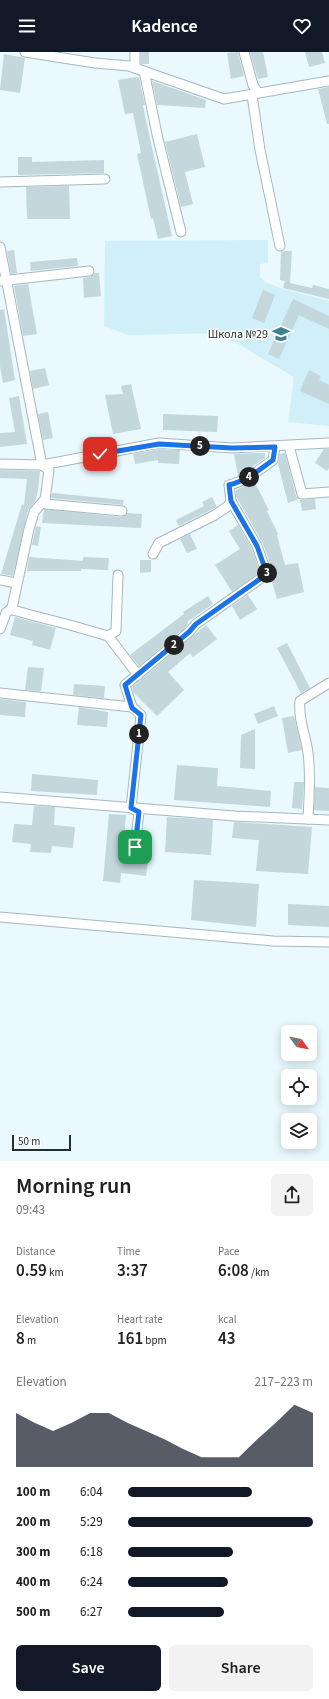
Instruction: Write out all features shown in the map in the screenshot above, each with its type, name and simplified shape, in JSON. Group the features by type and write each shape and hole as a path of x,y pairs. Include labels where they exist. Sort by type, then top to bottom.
{"street":[{"path":"25,52 140,70 217,98 224,99 329,81"},
{"path":"135,52 181,232"},
{"path":"244,52 255,94 260,150 280,246"},
{"path":"0,182 105,179"},
{"path":"0,247 4,281 42,465 49,470 44,500 34,512 27,535 12,608 6,613 0,629"},
{"path":"4,281 89,271"},
{"path":"0,464 42,465 159,444 232,448 275,447 329,443"},
{"path":"289,446 302,494 329,492"},
{"path":"132,708 125,685 189,632 196,624 267,574 257,546 231,501 229,485 238,483 256,473 273,460 275,447"},
{"path":"44,500 46,504 122,511"},
{"path":"153,554 159,543 215,515 228,506 231,501"},
{"path":"108,636 116,631 118,575"},
{"path":"0,580 16,583"},
{"path":"12,608 31,615 70,624 108,636 138,675"},
{"path":"308,819 310,789 308,760 299,713 300,701 329,683"},
{"path":"0,693 132,708 141,715 131,808"},
{"path":"0,798 234,816 329,820"},
{"path":"131,808 139,812 135,847"},
{"path":"0,917 273,941 329,942"}],"shaded area":[{"name":"Школа №29","path":"268,240 268,263 260,264 260,277 265,282 280,288 329,301 329,426 288,422 294,377 233,341 232,333 128,335 104,326 105,241"}],"building":[{"path":"141,52 149,52 149,64 141,64"},
{"path":"238,52 244,76 231,79 227,53"},
{"path":"250,52 263,52 268,77 258,79"},
{"path":"305,52 322,52 325,63 309,67"},
{"path":"4,54 25,58 20,93 0,90"},
{"path":"136,77 139,78 145,105 143,105 145,116 172,236 158,239 153,218 151,219 137,154 141,153 133,113 125,114 118,80"},
{"path":"152,81 206,100 205,108 157,105"},
{"path":"329,87 329,124 327,124 318,89"},
{"path":"197,134 205,167 185,172 193,204 181,207 165,142"},
{"path":"18,157 32,157 32,162 104,160 104,173 18,175"},
{"path":"69,186 70,219 27,219 26,187"},
{"path":"14,250 17,273 11,274 7,251"},
{"path":"292,251 290,283 312,288 313,285 329,289 329,299 283,288 285,281 280,280 281,252"},
{"path":"77,258 78,266 31,271 30,262"},
{"path":"95,273 99,273 101,296 84,298 83,278 90,277"},
{"path":"28,284 37,334 23,336 14,286"},
{"path":"263,290 275,295 264,323 252,318"},
{"path":"293,299 329,316 329,329 299,315 279,359 268,354"},
{"path":"4,309 15,380 3,383 0,366 0,310"},
{"path":"45,368 49,385 33,389 30,371"},
{"path":"309,370 321,376 319,380 329,385 329,404 300,391"},
{"path":"131,384 141,429 113,434 105,395 123,394 121,386"},
{"path":"19,396 27,444 0,447 0,433 15,432 9,398"},
{"path":"48,412 53,438 43,440 38,414"},
{"path":"163,414 218,416 217,432 163,430"},
{"path":"159,449 180,450 179,464 158,463 158,460 135,464 133,454"},
{"path":"324,449 329,449 329,468 327,471 315,463"},
{"path":"265,453 265,458 238,476 234,454"},
{"path":"285,453 296,496 299,499 288,503 278,464 280,454"},
{"path":"0,470 40,471 35,502 28,510 13,576 1,574 22,504 24,505 27,479 0,478"},
{"path":"254,481 269,510 267,511 278,534 285,565 298,563 304,592 277,599 271,578 273,572 263,544 236,496 236,490"},
{"path":"52,493 124,500 123,505 51,498"},
{"path":"212,497 217,507 179,526 176,520 204,506 202,502"},
{"path":"315,499 316,509 302,511 300,500"},
{"path":"44,509 121,517 127,513 142,514 141,528 42,523"},
{"path":"238,525 252,549 260,572 232,592 215,565 240,549 229,531"},
{"path":"36,526 41,527 38,546 32,545"},
{"path":"190,534 197,549 187,553 180,539"},
{"path":"29,557 83,561 83,557 109,558 108,570 81,569 81,571 27,571"},
{"path":"140,560 151,560 151,572 140,573"},
{"path":"248,595 257,609 240,620 232,606"},
{"path":"208,596 213,604 187,622 188,624 185,628 139,666 130,655 184,614 183,612"},
{"path":"15,617 56,628 50,650 32,645 33,641 10,635"},
{"path":"206,625 217,639 193,657 190,653 168,672 184,690 157,716 134,693 132,687"},
{"path":"287,643 310,688 301,693 277,648"},
{"path":"28,667 44,668 41,691 25,690"},
{"path":"74,684 105,686 104,698 73,695"},
{"path":"0,699 26,702 25,717 0,715"},
{"path":"274,706 278,716 258,724 254,714"},
{"path":"79,707 108,712 107,727 77,725"},
{"path":"294,716 302,750 288,753 282,718"},
{"path":"255,729 255,769 240,768 241,735"},
{"path":"177,765 218,768 217,786 271,791 270,807 174,800"},
{"path":"32,774 98,780 97,795 31,791"},
{"path":"294,782 304,782 302,809 292,808"},
{"path":"315,787 329,788 329,811 314,810"},
{"path":"34,806 55,807 54,825 75,827 73,848 52,846 51,853 30,852 31,844 12,842 14,824 32,825"},
{"path":"109,814 126,815 123,849 130,850 134,853 139,851 149,852 146,876 121,873 120,883 103,881"},
{"path":"167,817 213,820 211,855 165,852"},
{"path":"234,822 312,827 308,874 256,871 259,840 232,838"},
{"path":"194,880 259,884 256,927 191,920"},
{"path":"288,904 329,906 329,927 288,925"}],"place":[{"name":"Школа №29","path":"281,334"}],"route":[{"path":"100,454 159,444 232,448 275,447 273,460 256,473 238,483 229,485 231,501 257,546 267,574 196,624 189,632 125,685 132,708 141,715 131,808 139,812 135,847"}]}
